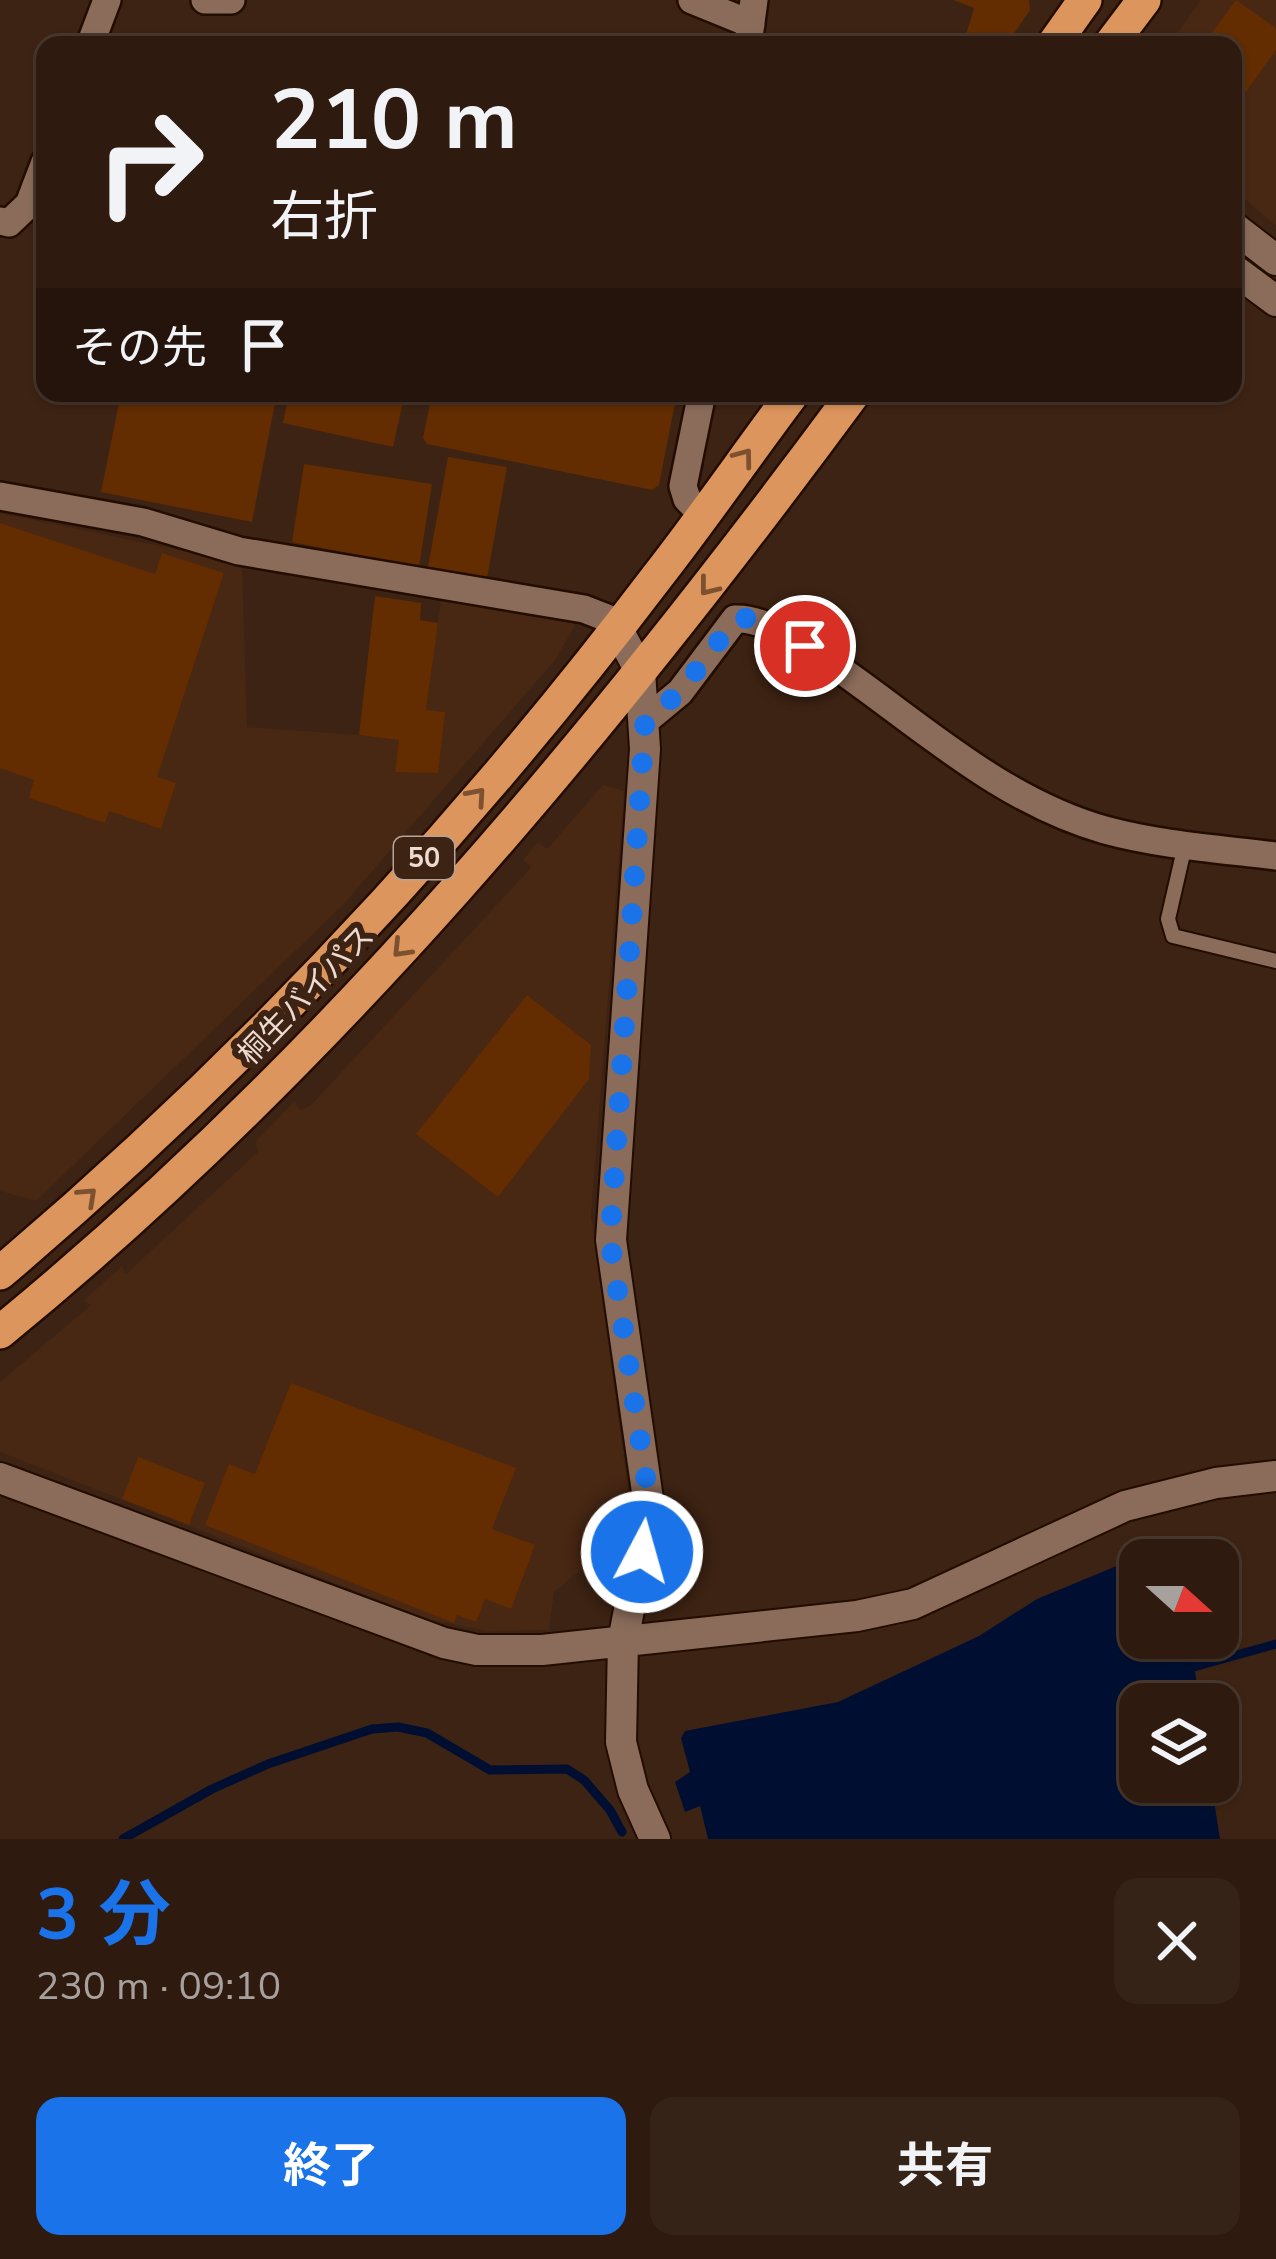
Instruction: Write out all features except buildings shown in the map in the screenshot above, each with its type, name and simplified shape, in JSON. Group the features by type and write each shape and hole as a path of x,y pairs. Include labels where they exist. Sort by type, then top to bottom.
{"highway":[{"path":"1117,36 1144,0"},
{"path":"1058,36 1074,4"},
{"name":"桐生バイパス","path":"0,1273 178,1113 407,877 617,628 786,402"},
{"name":"桐生バイパス","path":"0,1332 84,1264 254,1101 506,833 640,671 847,402"}],"street":[{"path":"93,36 107,0"},
{"path":"205,0 232,0"},
{"path":"692,0 751,23"},
{"path":"0,221 9,223 20,216 36,181"},
{"path":"1242,234 1274,257"},
{"path":"1242,276 1276,301"},
{"path":"700,402 683,486 687,499 702,514"},
{"path":"0,496 143,522 239,550 584,609 607,618 617,628 640,671 645,721 610,1240 650,1506 623,1641 621,1742 633,1790 655,1839"},
{"path":"645,721 680,692 735,620 747,618 805,646 1013,791 1107,830 1276,856"},
{"path":"0,1478 444,1643 514,1652 857,1616 913,1604 1125,1506 1216,1483 1276,1476"}],"lane":[{"path":"1185,845 1168,919 1173,936 1276,962"}],"shaded area":[{"path":"1201,0 1276,0 1276,226 1242,197 1242,36 1175,36"},
{"path":"0,513 242,563 247,727 359,735 425,710 442,594 568,617 575,626 555,660 343,905 36,1201 0,1191"},
{"path":"603,785 624,791 591,1216 632,1520 629,1531 554,1592 549,1630 487,1631 427,1619 0,1452 0,1382 91,1305 83,1301 122,1266 126,1274 258,1152 255,1142 294,1102 301,1110 311,1105 528,871 531,867 523,860 538,842 547,849"}],"water":[{"path":"1119,1565 1119,1659 1193,1659 1197,1683 1119,1683 1119,1803 1214,1803 1220,1839 708,1839 700,1806 685,1812 675,1782 690,1772 681,1738 685,1731 838,1702 979,1636 1037,1599"}],"waterway":[{"path":"1183,1670 1276,1644"},
{"path":"123,1839 268,1764 372,1729 398,1727 427,1733 490,1770 567,1769 584,1780 622,1832"}],"route":[{"path":"642,1552 650,1506 610,1240 645,721 680,692 735,620 747,618 805,646"}]}
